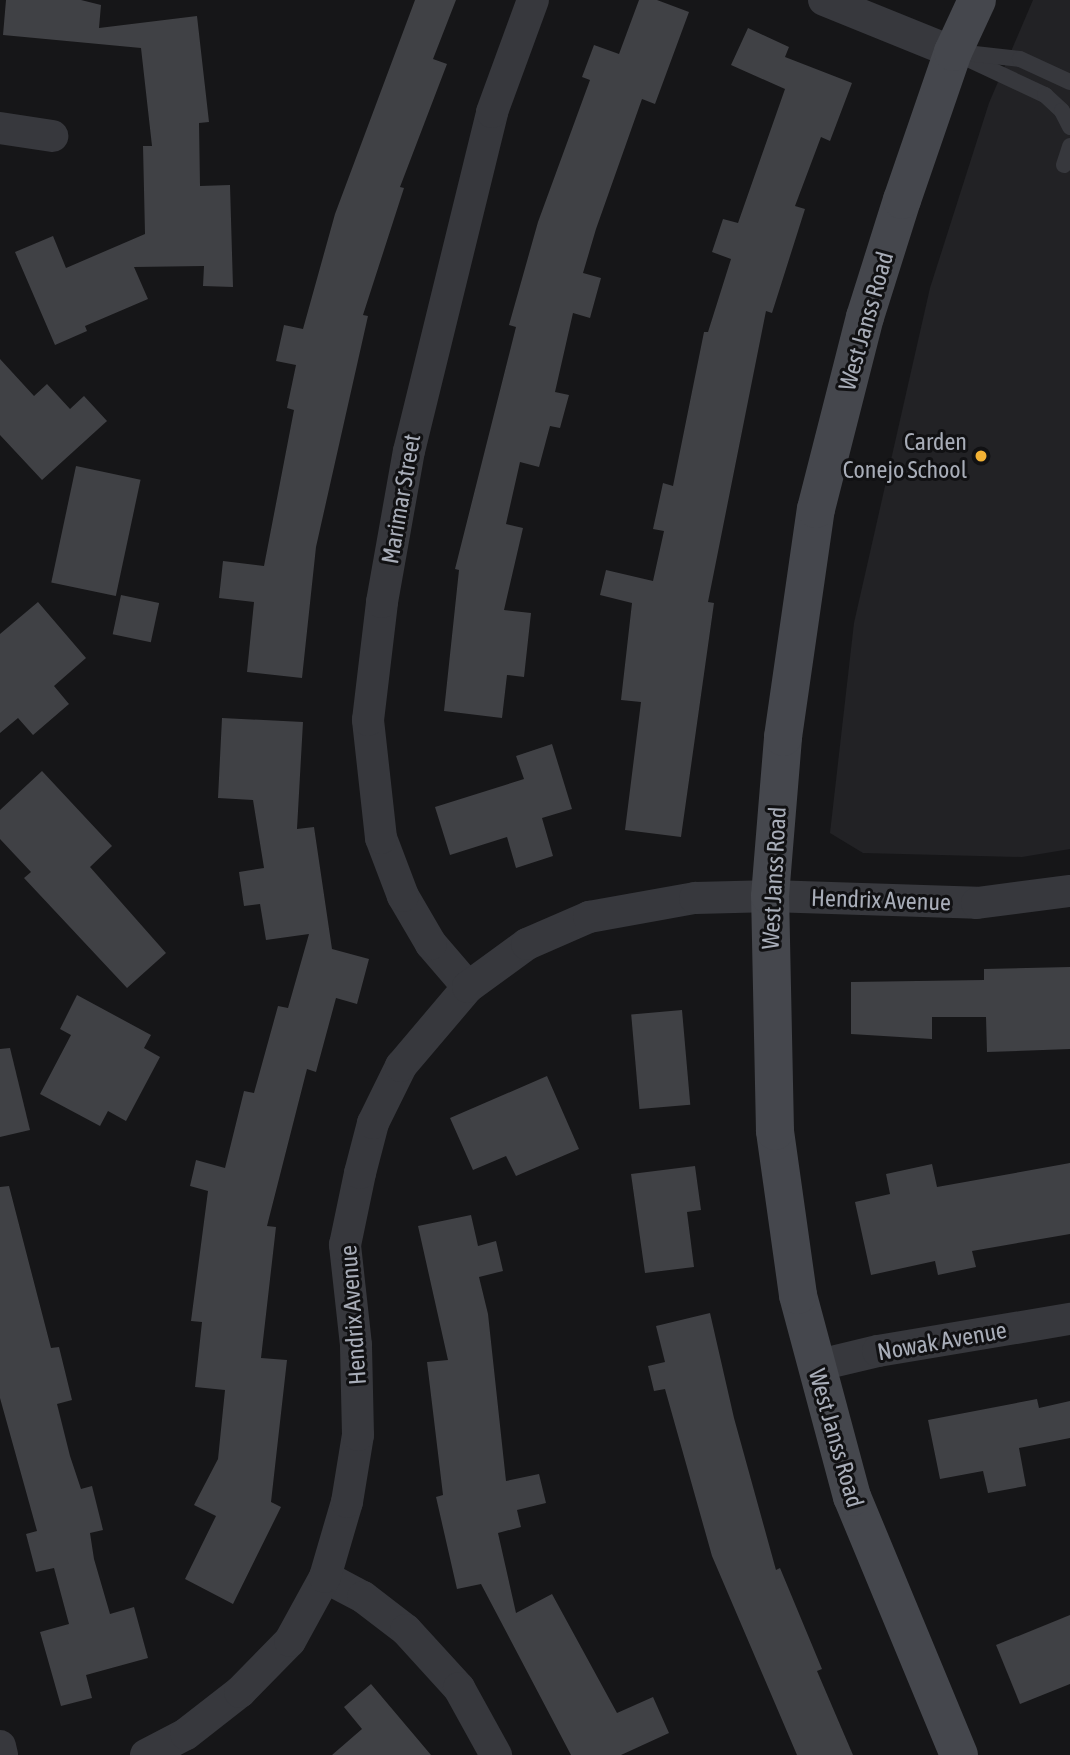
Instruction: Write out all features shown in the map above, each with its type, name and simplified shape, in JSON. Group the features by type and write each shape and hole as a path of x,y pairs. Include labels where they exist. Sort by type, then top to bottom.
{"main road":[{"name":"West Janss Road","path":"959,1755 877,1566 840,1461 815,1366 783,1208 775,1130 770,896 783,737 816,509 865,317 953,52 977,0"}],"street":[{"name":"Marimar Street","path":"468,987 431,944 410,908 381,838 368,720 383,602 421,400 492,112 533,0"},
{"path":"824,0 953,52"},
{"path":"0,128 52,136"},
{"name":"Hendrix Avenue","path":"146,1755 186,1734 240,1692 290,1641 325,1577 347,1502 358,1435 356,1345 345,1245 360,1173 373,1124 401,1066 468,987 527,944 589,916 695,898 770,896 977,903 1070,891"},
{"name":"Nowak Avenue","path":"815,1366 877,1351 1070,1319"},
{"path":"325,1577 407,1630 459,1688 496,1755"},
{"path":"0,1746 2,1755"}],"lane":[{"path":"953,52 1020,60 1070,82"},
{"path":"953,52 1045,96 1062,111 1070,127"},
{"path":"1045,96 1070,92"},
{"path":"1064,165 1070,146"}],"shaded area":[{"name":"Carden Conejo School","path":"1033,0 1070,0 1070,849 1022,857 863,853 830,833 854,623 930,288 989,103"}],"building":[{"path":"6,0 81,0 101,5 99,28 197,16 209,122 199,123 200,186 230,185 233,287 203,286 204,266 134,267 148,299 85,326 87,331 55,345 15,252 53,236 66,268 145,234 143,146 152,146 141,48 3,35"},
{"path":"415,0 456,0 433,59 447,64 400,187 404,188 363,315 368,316 316,547 302,678 247,672 254,602 219,598 223,561 264,566 294,410 287,408 296,365 276,361 284,325 303,329 335,214"},
{"path":"639,0 657,0 689,12 655,104 642,99 596,229 583,273 601,278 590,318 573,313 555,392 569,395 560,428 550,426 539,467 520,462 506,524 523,528 504,610 531,613 524,677 507,675 502,718 444,711 459,570 455,569 516,327 509,325 538,222 590,80 582,77 594,45 619,54"},
{"path":"748,28 789,47 785,57 852,83 830,141 821,137 795,206 805,209 772,313 766,311 708,602 714,603 681,837 625,830 641,702 621,700 632,603 600,595 606,570 653,581 664,531 653,529 663,483 673,486 704,332 708,332 731,259 712,252 723,219 738,223 785,89 731,65"},
{"path":"0,359 34,396 47,384 70,409 84,396 107,421 42,480 0,435"},
{"path":"76,466 141,480 116,596 51,582"},
{"path":"121,595 159,603 151,642 113,634"},
{"path":"38,602 86,658 54,686 69,704 33,735 18,718 0,733 0,634"},
{"path":"222,718 303,722 297,829 314,827 332,949 369,959 357,1004 336,998 316,1072 307,1069 267,1226 276,1227 261,1358 287,1360 271,1502 281,1507 233,1604 185,1579 216,1516 194,1505 218,1459 225,1390 195,1387 202,1322 191,1321 208,1191 190,1186 196,1160 225,1168 244,1091 254,1093 278,1006 288,1008 309,934 266,940 260,904 244,906 239,872 264,868 253,800 218,798"},
{"path":"552,744 572,809 542,818 553,856 516,868 507,837 450,855 435,807 524,779 516,756"},
{"path":"42,771 112,846 90,867 166,953 127,988 24,878 31,872 0,839 0,810"},
{"path":"1070,967 1070,1049 987,1052 986,1017 932,1017 932,1039 851,1034 851,982 984,980 984,969"},
{"path":"77,995 151,1035 144,1048 160,1057 126,1121 108,1111 100,1126 40,1094 71,1035 60,1029"},
{"path":"682,1010 690,1105 639,1109 631,1014"},
{"path":"10,1048 30,1130 0,1137 0,1049"},
{"path":"547,1076 579,1149 516,1176 506,1156 473,1170 450,1118"},
{"path":"1070,1163 1070,1234 972,1251 976,1267 938,1275 935,1261 871,1275 855,1202 890,1194 886,1174 932,1164 937,1187"},
{"path":"695,1166 701,1210 687,1212 694,1267 645,1273 631,1174"},
{"path":"9,1186 51,1348 59,1347 72,1400 57,1404 70,1456 81,1489 92,1486 103,1530 90,1533 94,1559 110,1614 134,1607 148,1658 86,1675 92,1698 61,1706 40,1632 69,1624 54,1568 36,1572 26,1534 37,1531 0,1398 0,1187"},
{"path":"471,1215 478,1246 496,1241 503,1271 479,1277 488,1314 506,1481 539,1474 546,1503 517,1510 521,1527 498,1533 516,1613 552,1594 617,1713 653,1697 669,1733 621,1755 571,1755 481,1584 457,1589 436,1497 443,1495 427,1362 448,1360 418,1226"},
{"path":"710,1313 734,1418 776,1570 780,1568 822,1669 817,1671 853,1755 797,1755 712,1556 665,1389 654,1391 648,1366 665,1362 656,1326"},
{"path":"1037,1399 1039,1408 1070,1401 1070,1438 1019,1448 1026,1486 988,1493 983,1471 940,1479 928,1420"},
{"path":"1070,1615 1070,1684 1020,1704 996,1645"},
{"path":"371,1684 431,1755 332,1755 362,1729 344,1707"}],"place":[{"name":"Carden Conejo School","path":"981,456"}]}
